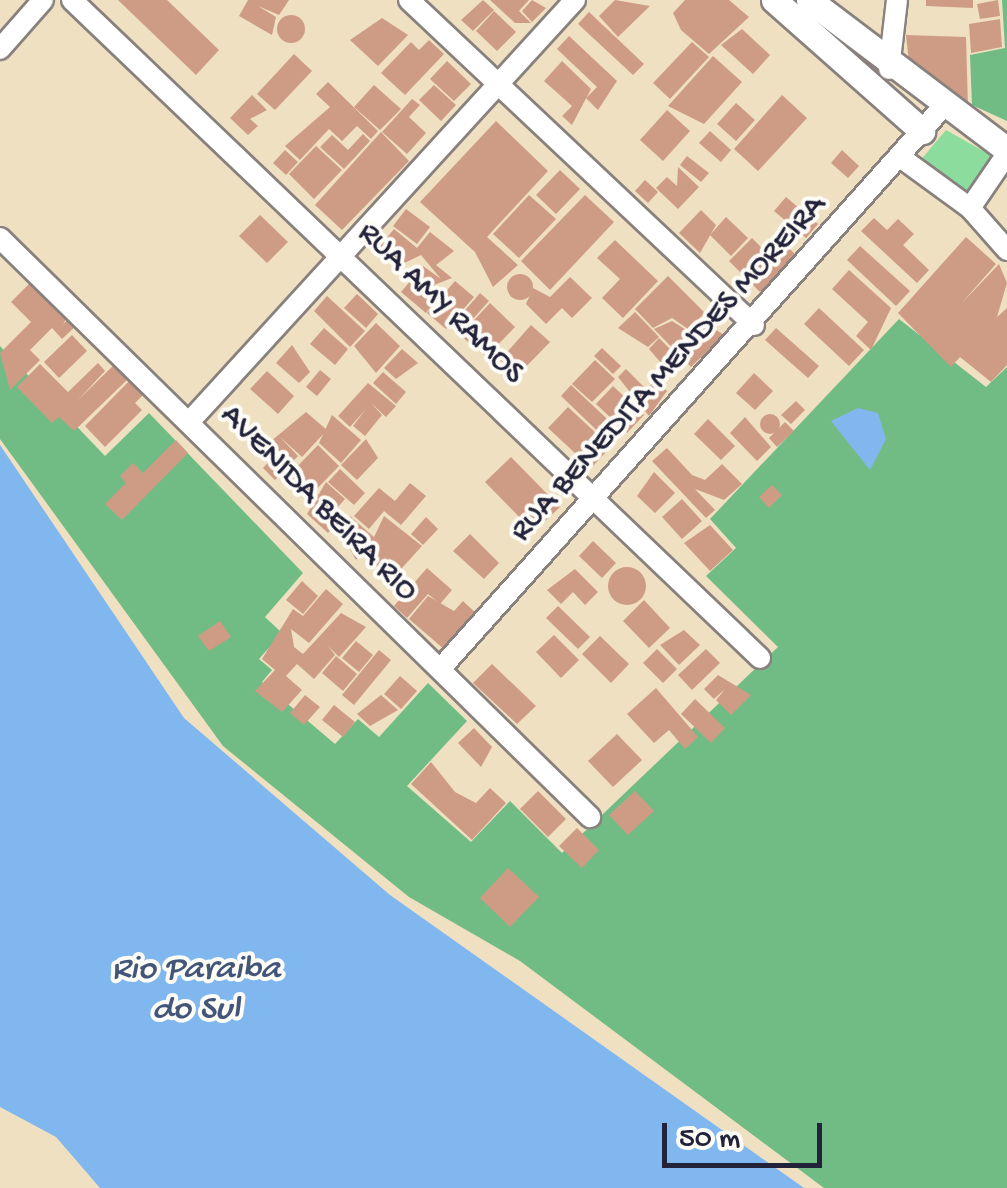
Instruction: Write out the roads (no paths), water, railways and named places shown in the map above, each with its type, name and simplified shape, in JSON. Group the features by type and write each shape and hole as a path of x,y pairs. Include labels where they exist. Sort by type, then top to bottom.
{"street":[{"path":"0,50 43,0"},
{"name":"RUA AMY RAMOS","path":"72,0 342,250 760,658"},
{"path":"409,0 754,325"},
{"path":"191,420 342,250 575,0"},
{"path":"774,0 922,130"},
{"path":"808,0 941,108 1007,152 970,208"},
{"path":"889,68 897,0"},
{"name":"RUA BENEDITA MENDES MOREIRA","path":"441,668 593,496 754,325 941,108"},
{"path":"900,157 970,208 1007,250"},
{"name":"AVENIDA BEIRA RIO","path":"0,238 191,420 590,817"}],"water":[{"path":"858,408 878,413 886,439 870,470 831,421"},
{"name":"Rio Paraiba do Sul","path":"0,445 184,718 390,895 804,1188 100,1188 56,1137 0,1107"}]}
